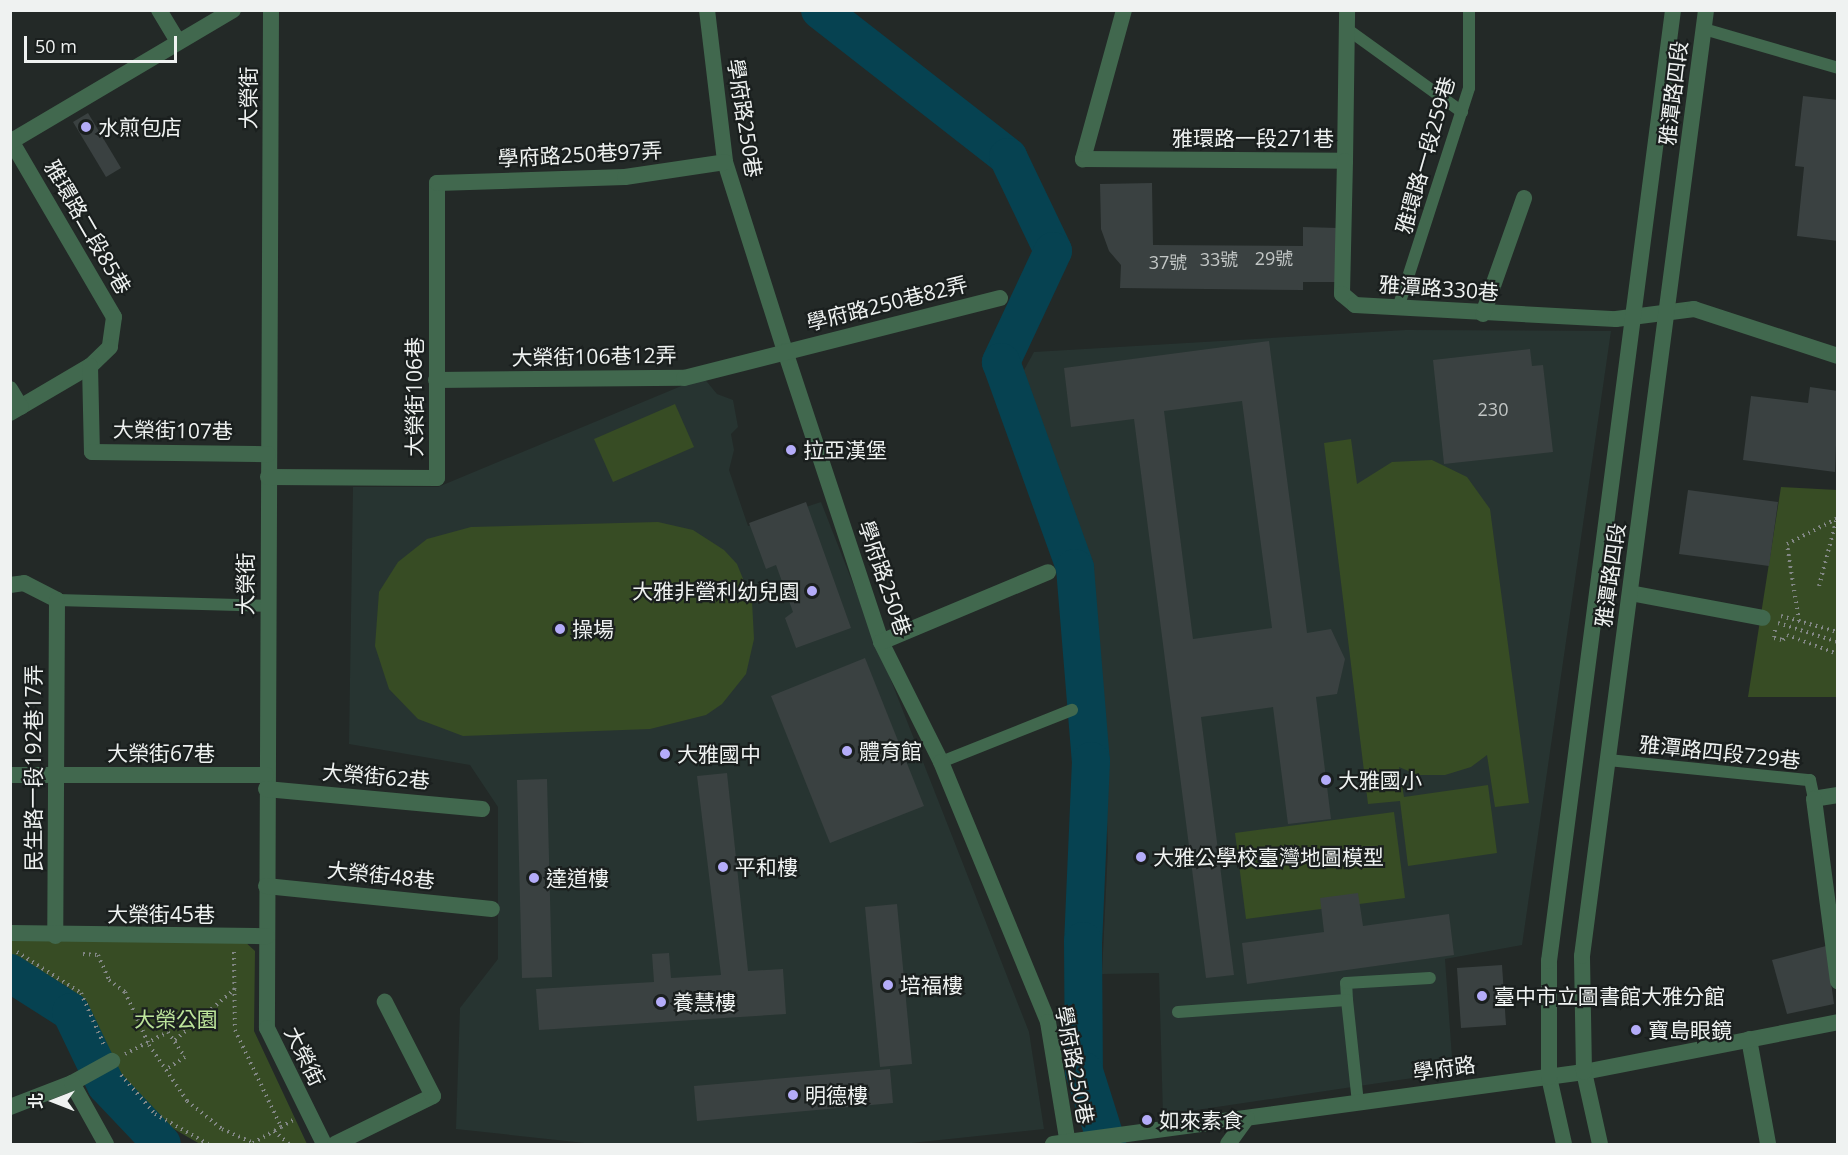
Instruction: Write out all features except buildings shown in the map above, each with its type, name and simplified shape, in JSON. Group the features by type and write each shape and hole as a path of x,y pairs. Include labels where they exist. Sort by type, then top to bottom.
{"street":[{"path":"159,10 178,42"},
{"path":"11,141 233,10"},
{"name":"大榮街","path":"271,10 266,782 267,1028 324,1144"},
{"name":"學府路250巷","path":"707,10 725,162 881,642 941,762 1048,1022 1063,1144"},
{"name":"雅環路一段271巷","path":"1124,10 1083,159 1345,161 1344,17"},
{"name":"雅潭路四段","path":"1564,1144 1549,1077 1549,961 1637,314 1673,10"},
{"name":"雅潭路四段","path":"1600,1144 1584,1072 1582,956 1669,310 1706,10"},
{"name":"雅環路二段85巷","path":"11,141 109,302 114,317 110,347 90,366 16,410"},
{"name":"雅潭路330巷","path":"1345,161 1342,294 1355,305 1483,314 1616,319 1637,314 1694,309 1838,356"},
{"name":"學府路250巷97弄","path":"437,183 625,177 725,162"},
{"name":"大榮街106巷","path":"268,477 437,478 437,183"},
{"path":"1483,314 1524,198"},
{"name":"學府路250巷82弄","path":"785,351 1000,298"},
{"name":"大榮街106巷12弄","path":"436,380 684,378 785,351"},
{"name":"大榮街107巷","path":"90,366 92,452 268,454"},
{"path":"10,389 16,410"},
{"path":"881,642 1048,572"},
{"path":"10,585 24,583 57,600"},
{"path":"1630,593 1769,620"},
{"name":"民生路一段192巷17弄","path":"55,936 57,600"},
{"name":"大榮街67巷","path":"10,775 266,782"},
{"name":"大榮街62巷","path":"266,782 482,809"},
{"path":"1838,795 1814,799 1838,981"},
{"name":"大榮街48巷","path":"266,886 492,909"},
{"name":"大榮街45巷","path":"10,933 55,936 267,936"},
{"path":"335,1144 433,1096 385,1002"},
{"name":"學府路","path":"1063,1144 1584,1072 1838,1022"},
{"path":"1749,1039 1768,1144"},
{"path":"10,1107 72,1083 112,1061"},
{"path":"72,1083 106,1144"},
{"path":"1228,1144 1246,1118"}],"lane":[{"name":"雅環路一段259巷","path":"1398,308 1469,87 1469,10"},
{"path":"1344,17 1462,112"},
{"path":"1704,30 1838,68"},
{"path":"57,600 267,606"},
{"path":"941,762 1072,711"},
{"name":"雅潭路四段729巷","path":"1608,760 1810,780 1814,799"},
{"path":"1358,1103 1346,983 1430,978"},
{"path":"1178,1012 1347,1000"}],"path":[{"path":"1819,586 1837,518"},
{"path":"1799,621 1787,544 1837,518"},
{"path":"1769,620 1779,615 1838,633"},
{"path":"1769,620 1838,642"},
{"path":"1769,620 1774,638 1783,640 1787,635 1838,654"},
{"path":"77,936 83,954 106,953"},
{"path":"98,955 109,980 125,992 148,1041 168,1068 187,1101 222,1128 253,1143 281,1127 235,1030 235,952 228,952"},
{"path":"175,1040 235,989"},
{"path":"112,1061 168,1032 184,1057 168,1068"},
{"path":"274,1131 289,1144"}],"shaded area":[{"name":"大雅國小","path":"1406,330 1611,331 1522,945 1445,959 1453,1072 1163,1115 1159,973 1102,974 1108,848 1103,711 1085,573 1064,497 1019,379 1034,352"},
{"name":"大雅國中","path":"703,377 717,394 733,400 738,427 731,434 734,450 729,470 748,526 821,502 1029,1032 1044,1129 902,1144 594,1144 456,1129 460,1008 498,959 498,807 470,765 349,744 353,487 438,487"}],"green space":[{"path":"675,404 694,447 613,482 594,439"},
{"path":"1351,439 1357,484 1392,462 1432,460 1467,477 1490,509 1529,803 1495,807 1487,755 1471,767 1445,775 1418,775 1399,767 1404,797 1488,785 1497,853 1408,866 1400,801 1368,804 1324,443"},
{"path":"1781,487 1837,490 1837,697 1748,697"},
{"path":"658,522 693,530 724,550 737,564 752,601 754,639 746,674 722,704 706,715 650,729 463,736 418,719 389,689 375,646 379,592 398,562 427,539 471,527"},
{"path":"1394,812 1405,898 1246,919 1235,833"},
{"name":"大榮公園","path":"10,937 242,939 255,951 254,1031 307,1144 200,1144 153,1117 115,1073 87,1009 68,987 11,955"}],"waterway":[{"path":"820,10 1008,157 1053,251 1001,362 1075,568 1091,761 1083,941 1084,1071 1107,1144"},
{"path":"10,973 71,1012 106,1085 162,1144"}],"place":[{"name":"水煎包店","path":"86,127"},
{"name":"拉亞漢堡","path":"791,450"},
{"name":"大雅非營利幼兒園","path":"812,591"},
{"name":"操場","path":"560,629"},
{"name":"體育館","path":"847,751"},
{"name":"大雅國中","path":"665,754"},
{"name":"大雅國小","path":"1326,780"},
{"name":"大雅公學校臺灣地圖模型","path":"1141,857"},
{"name":"平和樓","path":"723,867"},
{"name":"達道樓","path":"534,878"},
{"name":"培福樓","path":"888,985"},
{"name":"臺中市立圖書館大雅分館","path":"1482,996"},
{"name":"養慧樓","path":"661,1002"},
{"name":"寶島眼鏡","path":"1636,1030"},
{"name":"明德樓","path":"793,1095"},
{"name":"如來素食","path":"1147,1120"}]}
